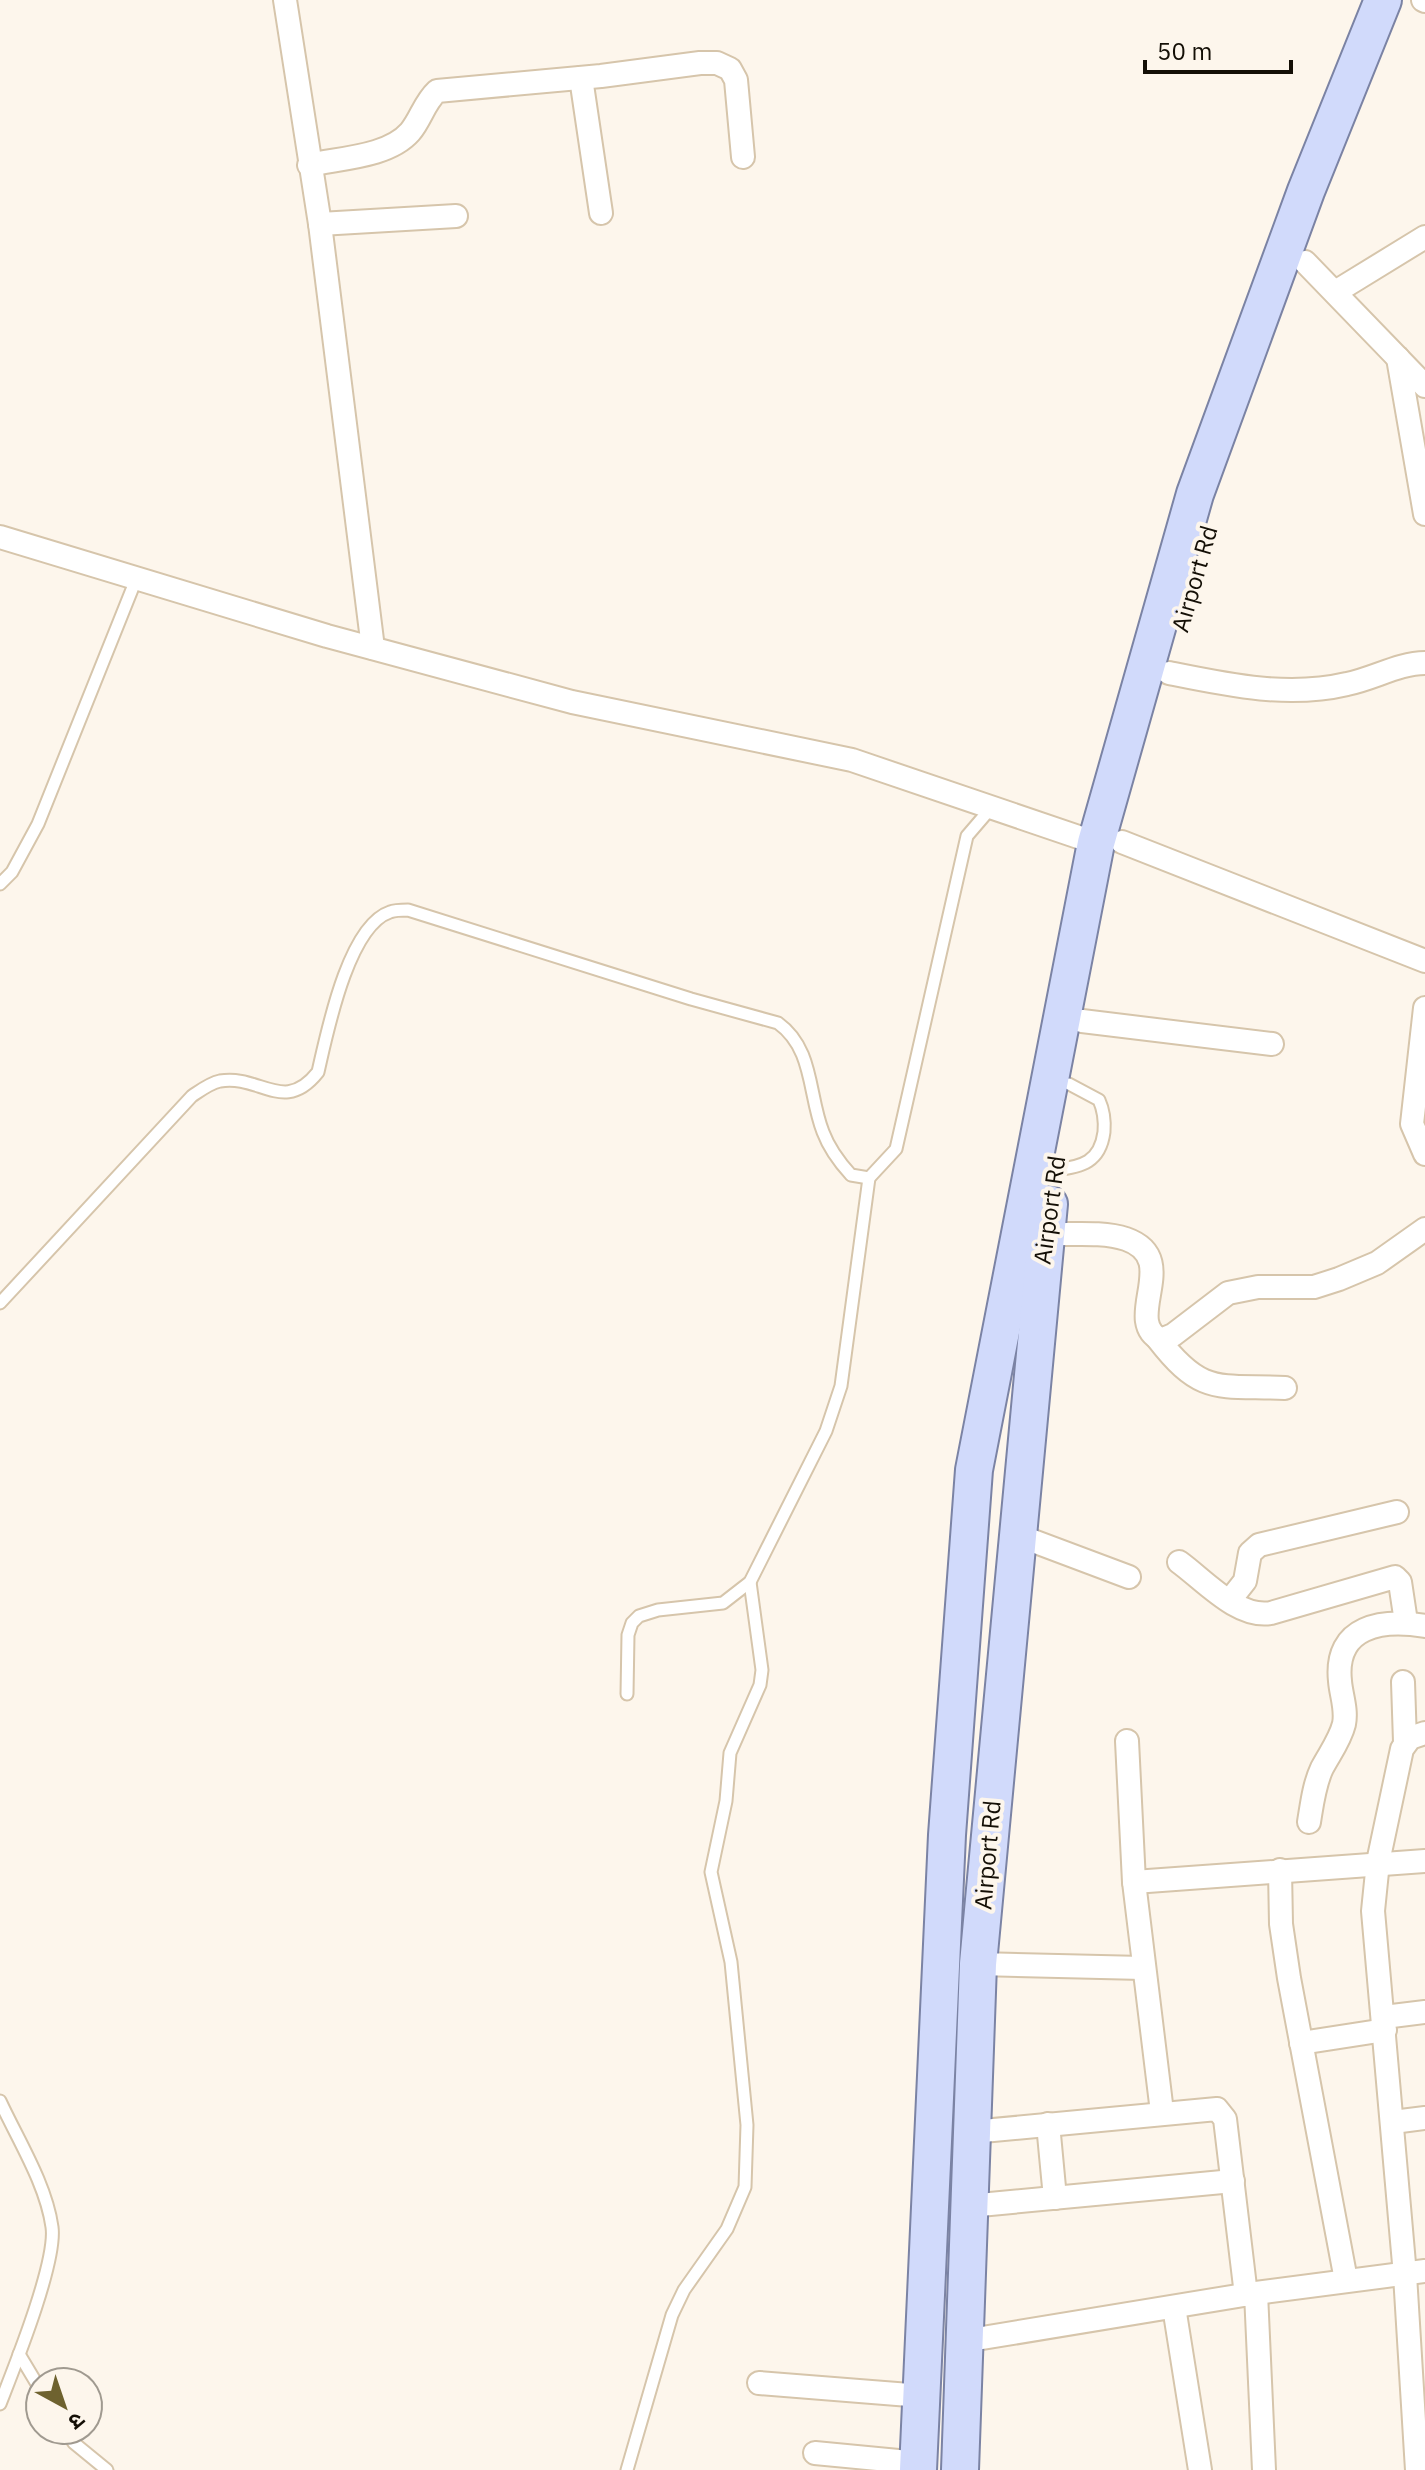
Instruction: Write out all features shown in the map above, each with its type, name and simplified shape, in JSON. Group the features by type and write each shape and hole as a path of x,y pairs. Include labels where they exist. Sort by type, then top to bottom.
{"main road":[{"path":"918,2467 947,1835 974,1470 1109,843 1195,494 1306,191 1383,0"},
{"name":"Airport Rd","path":"960,2470 978,1964 1044,1234 1082,1021 1109,843 1169,673 1216,504 1404,0"}],"street":[{"path":"285,0 320,224 373,648"},
{"path":"309,165 392,147 413,129 427,100 437,91 700,63 717,63 730,69 739,95 743,157"},
{"path":"581,78 601,213"},
{"path":"320,224 456,216"},
{"path":"1337,291 1425,237"},
{"path":"1305,262 1337,291 1425,386"},
{"path":"1398,356 1425,514"},
{"path":"0,537 373,648 572,702 852,760 991,808 1109,843 1425,961"},
{"path":"1169,673 1237,686 1288,691 1346,685 1425,663"},
{"path":"1425,1008 1412,1124 1425,1154"},
{"path":"1082,1021 1272,1044"},
{"path":"1158,1339 1173,1335 1228,1293 1258,1287 1298,1289 1326,1283 1377,1263 1425,1229"},
{"path":"1044,1234 1125,1239 1145,1251 1153,1270 1147,1324 1184,1371 1207,1384 1285,1388"},
{"path":"1230,1600 1245,1581 1250,1553 1259,1545 1397,1512"},
{"path":"1017,1535 1129,1577"},
{"path":"1179,1562 1248,1613 1262,1614 1395,1577 1400,1582 1416,1624 1360,1630 1346,1646 1339,1679 1345,1719 1319,1778 1309,1822"},
{"path":"1403,1682 1415,1737 1378,1862 1373,1911 1393,2122 1415,2273 1417,2470"},
{"path":"1127,1741 1134,1882 1162,2112"},
{"path":"1134,1882 1425,1861"},
{"path":"1280,1870 1281,1924 1346,2280"},
{"path":"978,1964 1143,1968"},
{"path":"1301,2043 1425,2012"},
{"path":"972,2132 1162,2112 1210,2108 1221,2111 1225,2119 1251,2294 1264,2470"},
{"path":"1393,2122 1425,2118"},
{"path":"1048,2124 1055,2198"},
{"path":"969,2206 1233,2181"},
{"path":"964,2341 1251,2294 1415,2273"},
{"path":"1174,2307 1200,2470"},
{"path":"759,2383 922,2396"},
{"path":"815,2453 918,2467"}],"lane":[{"path":"0,884 12,872 38,824 138,576"},
{"path":"627,1694 628,1635 632,1623 639,1616 689,1605 723,1603 750,1582 826,1431 841,1386 869,1178 896,1149 967,836 991,808"},
{"path":"0,1303 192,1096 219,1081 282,1093 297,1091 310,1082 318,1072 355,949 369,928 388,912 408,910 691,999 778,1023 788,1030 802,1052 824,1134 837,1157 851,1175 869,1178"},
{"path":"627,2470 672,2315 684,2290 727,2229 745,2187 747,2125 731,1962 711,1872 726,1801 730,1753 760,1685 762,1670 750,1582"},
{"path":"0,2101 45,2199 52,2228 19,2354 0,2404"},
{"path":"19,2354 26,2366"},
{"path":"78,2446 107,2470"}]}
